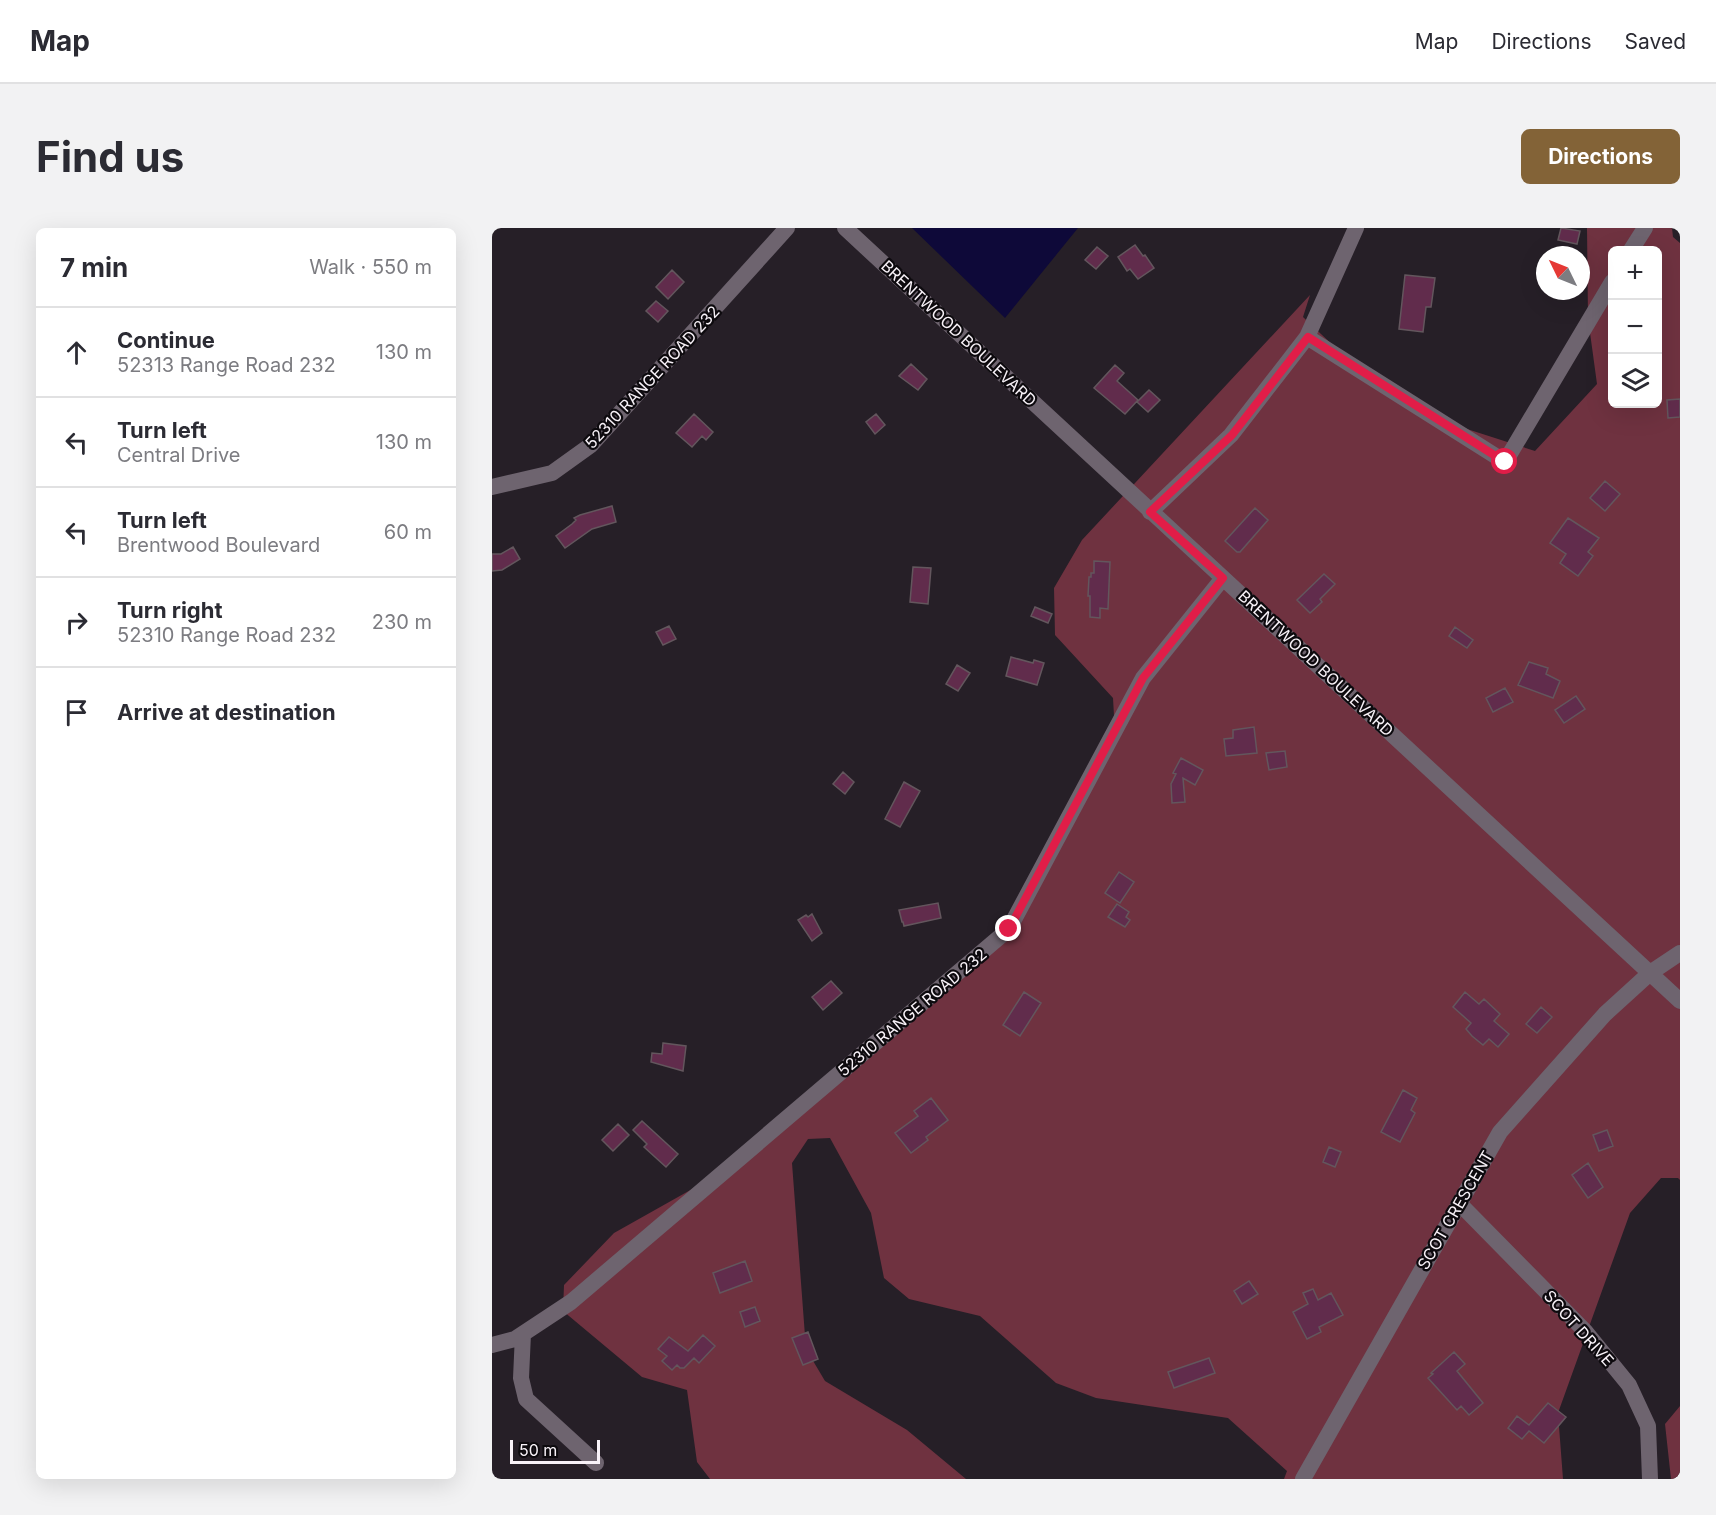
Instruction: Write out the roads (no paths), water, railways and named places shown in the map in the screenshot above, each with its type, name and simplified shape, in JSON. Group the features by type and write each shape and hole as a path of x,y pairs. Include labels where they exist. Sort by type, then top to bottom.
{"street":[{"name":"52310 RANGE ROAD 232","path":"492,487 552,473 591,445 787,228"},
{"name":"BRENTWOOD BOULEVARD","path":"845,228 1680,1001"},
{"path":"1150,512 1232,435 1308,337 1356,228"},
{"path":"1634,246 1645,228"},
{"path":"1308,337 1505,462 1608,289"},
{"name":"52310 RANGE ROAD 232","path":"492,1345 515,1339 571,1302 1009,929 1143,678 1223,578"},
{"name":"SCOT CRESCENT","path":"1303,1479 1500,1132 1605,1014 1650,973 1680,953"},
{"name":"SCOT DRIVE","path":"1459,1203 1586,1331 1629,1385 1648,1426 1650,1479"},
{"path":"523,1334 520,1378 526,1399 596,1463"}]}
